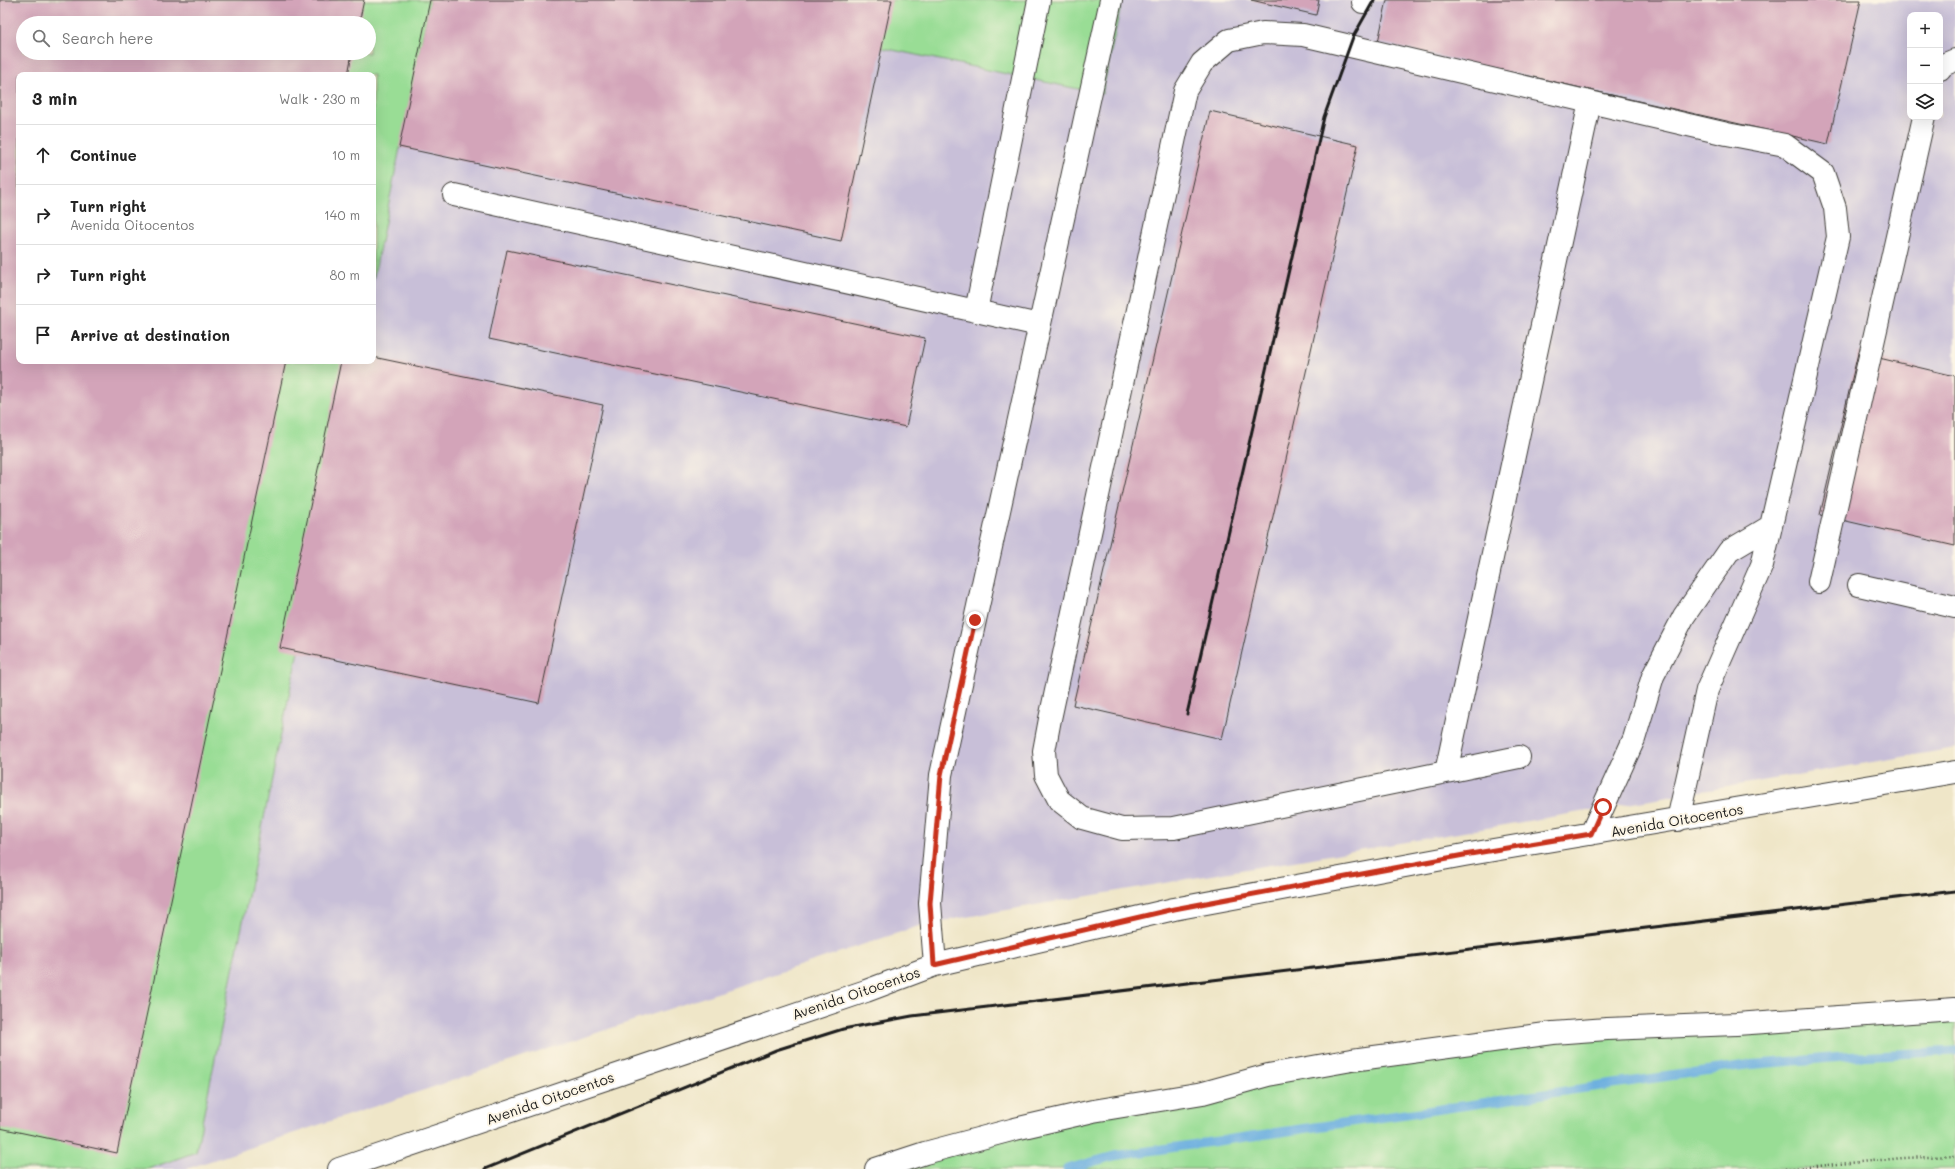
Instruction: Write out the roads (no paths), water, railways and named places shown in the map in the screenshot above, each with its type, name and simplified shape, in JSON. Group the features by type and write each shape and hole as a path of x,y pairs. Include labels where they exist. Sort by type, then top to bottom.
{"street":[{"path":"976,311 1039,0"},
{"path":"934,965 930,903 941,775 1110,0"},
{"path":"1520,757 1174,828 1122,829 1082,818 1059,800 1046,775 1044,751 1185,91 1202,63 1229,40 1263,33 1303,35 1727,134 1785,146 1823,173 1835,208 1838,237 1762,565 1706,690 1678,820"},
{"path":"1943,65 1955,60"},
{"path":"1446,772 1590,102"},
{"path":"1819,582 1923,120"},
{"path":"454,195 1040,325"},
{"path":"1591,834 1634,739 1653,676 1684,616 1729,551 1771,526"},
{"path":"1859,586 1955,607"},
{"name":"Avenida Oitocentos","path":"339,1169 858,994 934,965 1174,909 1464,855 1955,772"},
{"path":"876,1169 925,1153 1015,1129 1093,1111 1203,1093 1268,1075 1352,1060 1553,1033 1599,1029 1736,1024 1955,1009"}],"waterway":[{"path":"1067,1169 1114,1156 1746,1065 1856,1056 1955,1051"}],"railway":[{"path":"1187,714 1324,117 1353,37 1374,0"},
{"path":"485,1169 776,1050 843,1029 912,1016 1955,891"}]}
